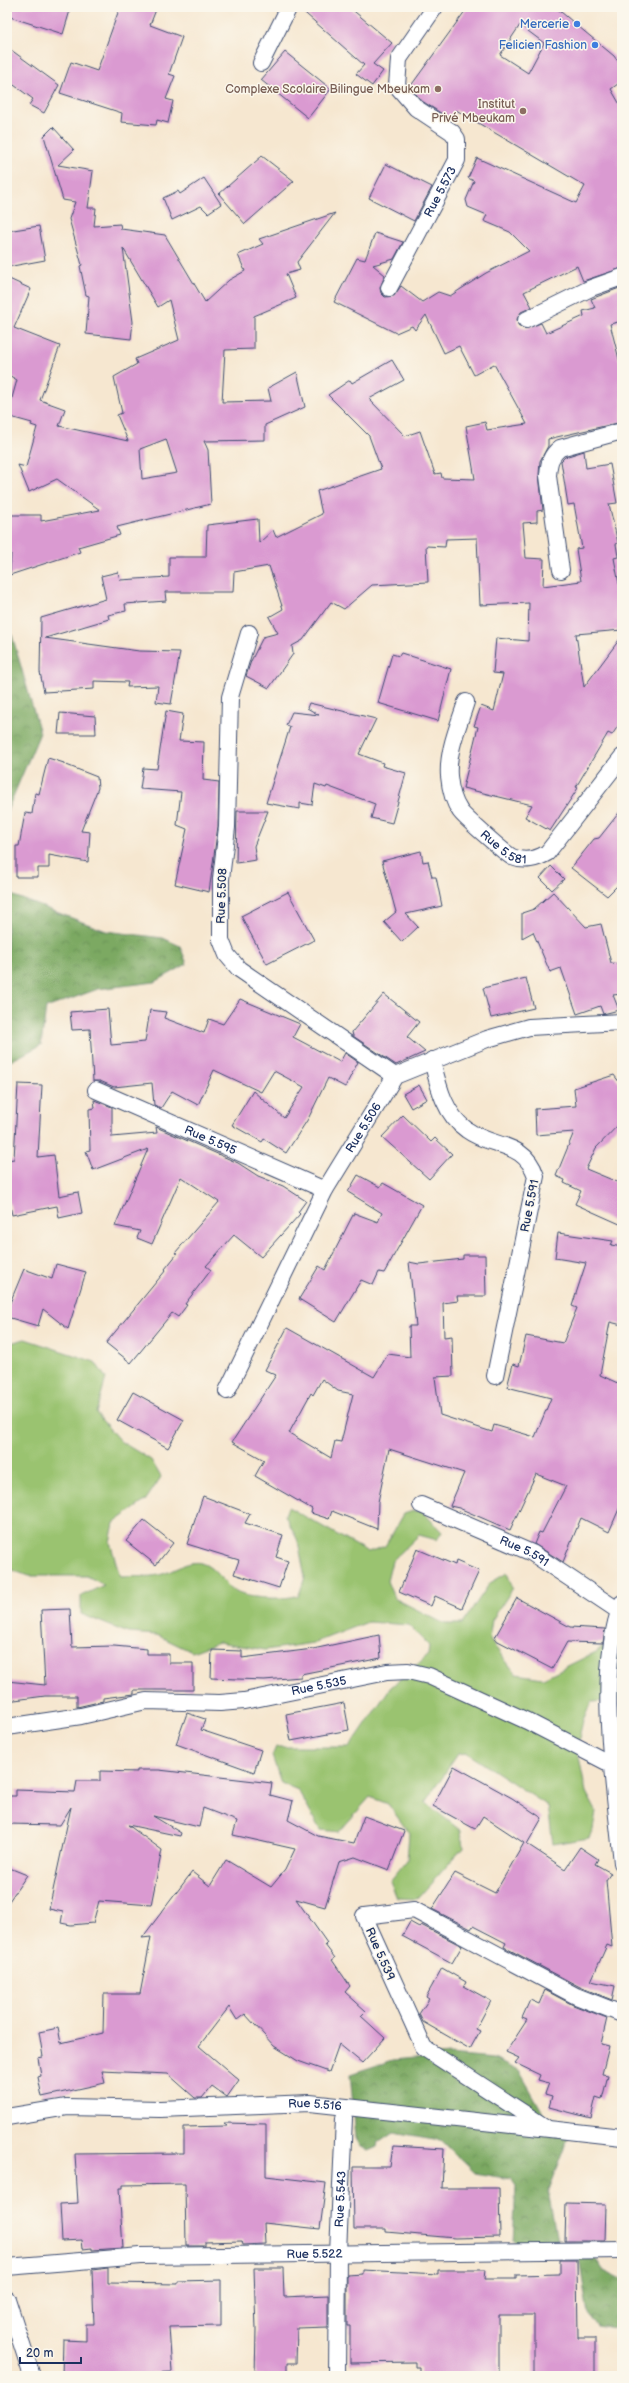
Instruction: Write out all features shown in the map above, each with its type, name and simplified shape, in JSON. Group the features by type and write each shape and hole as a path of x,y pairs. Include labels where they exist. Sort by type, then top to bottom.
{"street":[{"path":"261,63 289,7"},
{"name":"Rue 5.573","path":"389,288 457,160 457,139 452,132 416,108 396,86 399,59 435,7"},
{"path":"526,320 591,288 622,277"},
{"path":"561,570 548,476 549,462 553,454 560,448 622,432"},
{"name":"Rue 5.508","path":"249,632 230,697 227,827 221,879 221,940 228,955 239,969 395,1076"},
{"name":"Rue 5.581","path":"466,702 449,758 449,776 454,798 460,811 512,857 526,860 539,858 547,853 622,757"},
{"path":"395,1076 487,1039 529,1027 622,1022"},
{"name":"Rue 5.591","path":"432,1060 445,1105 457,1120 468,1131 516,1150 528,1158 536,1176 495,1376"},
{"name":"Rue 5.506","path":"227,1391 325,1190 395,1076"},
{"name":"Rue 5.595","path":"96,1090 325,1190"},
{"name":"Rue 5.591","path":"421,1505 532,1553 621,1609"},
{"path":"621,1609 610,1658 609,1711 618,1767 622,1863"},
{"name":"Rue 5.535","path":"7,1727 81,1716 146,1700 220,1703 244,1701 387,1672 408,1670 442,1682 527,1721 618,1767"},
{"name":"Rue 5.539","path":"548,2129 424,2048 364,1916 414,1910 576,1996 622,2014"},
{"name":"Rue 5.516","path":"7,2116 68,2107 160,2109 310,2103 622,2137"},
{"name":"Rue 5.543","path":"337,2376 338,2252 344,2118"},
{"name":"Rue 5.522","path":"7,2267 141,2256 338,2252 622,2250"},
{"path":"7,2299 32,2376"}],"green space":[{"path":"7,632 12,635 40,733 7,811"},
{"path":"7,886 14,896 106,931 163,938 180,946 187,964 155,982 98,989 46,1008 41,1045 7,1063"},
{"path":"25,1339 95,1362 106,1378 96,1413 120,1441 151,1460 161,1477 145,1501 114,1523 110,1542 120,1577 161,1575 197,1562 211,1568 231,1589 236,1592 249,1596 268,1598 293,1597 299,1595 305,1577 298,1541 285,1515 288,1507 368,1552 385,1546 404,1514 413,1511 422,1511 442,1532 437,1540 419,1535 392,1561 387,1581 394,1598 445,1624 462,1624 490,1583 507,1573 513,1588 492,1620 489,1639 516,1674 543,1678 596,1652 622,1630 622,1700 591,1702 583,1720 577,1747 586,1792 596,1811 593,1830 589,1838 553,1844 548,1806 467,1753 458,1754 425,1802 461,1831 463,1848 417,1899 397,1898 390,1881 407,1860 409,1833 388,1804 370,1797 339,1832 320,1830 298,1790 281,1783 272,1756 276,1747 350,1747 390,1688 428,1655 429,1646 408,1625 368,1622 313,1643 265,1650 219,1642 192,1652 157,1635 128,1633 81,1614 81,1596 104,1585 87,1576 28,1576 10,1569 7,1539 7,1344"},
{"path":"449,2055 494,2059 520,2072 546,2118 558,2120 569,2135 548,2191 558,2245 593,2255 604,2271 622,2280 622,2291 613,2329 597,2326 588,2314 579,2258 539,2255 513,2241 516,2186 511,2179 474,2173 440,2140 393,2132 378,2142 377,2147 368,2151 360,2146 356,2137 350,2074 393,2060"}],"building":[{"path":"7,7 71,7 63,34 7,16"},
{"path":"120,7 157,7 150,25 182,37 169,74 175,76 166,99 173,101 168,123 157,120 156,125 121,122 122,113 60,93 71,62 97,71"},
{"path":"298,7 349,7 392,43 373,64 383,71 372,86 356,74 364,65"},
{"path":"468,7 555,7 614,56 622,67 622,81 611,89 622,108 622,268 583,281 577,266 524,292 532,307 521,312 517,319 518,325 525,329 541,323 546,333 584,316 583,311 595,308 591,299 622,287 622,321 610,324 622,371 622,422 548,439 548,446 540,461 539,475 543,510 537,511 537,522 523,523 526,558 544,559 543,586 581,581 576,549 582,548 574,504 568,505 561,461 565,457 584,451 586,468 610,464 617,503 609,504 618,543 616,544 618,557 614,558 619,584 622,585 622,630 576,634 584,687 622,636 622,720 612,735 608,733 576,787 578,788 550,831 525,817 532,805 463,788 478,727 474,726 481,706 494,711 503,674 493,673 496,638 528,641 529,603 480,605 477,538 446,539 445,547 426,546 428,582 372,585 344,609 331,602 303,640 292,646 293,654 269,688 246,676 251,661 263,637 278,633 269,617 283,609 269,566 234,572 233,592 165,592 166,601 125,604 126,611 108,615 109,619 45,638 139,651 180,652 171,704 156,702 158,686 127,687 128,682 94,681 94,689 44,692 40,672 41,618 106,599 101,576 118,572 120,580 169,577 169,557 206,557 207,525 258,519 259,543 273,530 276,537 322,514 317,491 381,469 369,436 328,395 350,380 352,383 392,360 404,380 369,399 405,436 420,431 435,474 441,473 442,478 475,479 466,426 485,422 487,430 527,424 494,364 474,375 459,346 444,353 426,315 415,330 412,326 396,333 334,302 357,258 365,260 375,233 403,242 394,259 373,265 385,275 380,288 381,293 385,297 394,296 401,286 422,302 438,292 450,296 486,273 529,251 510,232 484,221 487,215 468,207 466,200 474,181 468,178 477,158 576,203 585,186 456,110 450,119 422,101 410,87","holes":["520,25 544,43 528,73 500,55"]},
{"path":"7,47 59,85 44,113 29,105 33,99 7,80"},
{"path":"285,52 331,89 308,118 261,80"},
{"path":"53,127 74,150 58,165 93,171 88,208 96,208 94,226 120,224 121,229 165,235 205,302 229,280 245,271 238,255 263,244 259,239 335,213 297,262 300,270 286,274 296,298 254,316 254,349 225,350 222,402 271,401 268,388 297,372 305,407 265,425 265,440 204,441 208,450 211,504 117,527 120,535 78,547 80,552 10,575 11,553 7,553 7,515 41,515 41,521 100,510 57,479 29,492 18,465 26,467 37,427 31,425 32,423 7,416 17,380 7,374 7,278 31,289 14,328 60,346 40,400 65,409 59,426 128,441 117,415 122,413 114,377 137,364 135,359 179,340 169,300 158,307 123,248 133,322 131,339 86,334 89,296 86,295 80,266 82,265 69,219 75,202 63,200 44,136","holes":["166,439 177,473 142,479 140,449"]},
{"path":"262,156 294,181 245,224 219,194"},
{"path":"386,164 432,187 414,221 369,198"},
{"path":"204,178 221,204 208,213 201,206 172,220 163,198 178,191 180,194"},
{"path":"39,226 45,260 7,267 7,231"},
{"path":"401,653 451,669 438,721 378,703 392,654 399,656"},
{"path":"309,703 376,719 359,754 383,763 382,766 406,773 392,823 371,818 375,804 327,786 326,788 315,784 312,805 300,803 300,809 266,803 290,727 286,725 292,712 319,715 307,708"},
{"path":"166,711 183,714 179,741 204,742 203,780 219,782 218,826 209,892 175,884 187,829 177,825 181,792 140,789 143,768 157,769"},
{"path":"60,713 95,716 96,734 58,734"},
{"path":"48,758 97,777 98,788 81,831 90,832 88,862 49,855 49,868 38,868 38,877 16,877 16,846 19,846 25,813 32,814 35,793 39,794"},
{"path":"622,809 622,881 607,896 571,868 594,839 599,838"},
{"path":"237,811 268,811 254,846 256,860 236,863"},
{"path":"421,851 423,862 428,861 432,877 436,877 442,906 406,914 418,927 402,942 384,922 396,912 382,861"},
{"path":"551,866 564,879 552,890 540,878"},
{"path":"288,892 314,940 267,964 241,916"},
{"path":"553,892 586,927 601,924 611,963 622,964 622,994 613,995 619,1010 603,1014 600,1006 577,1014 561,968 550,972 533,932 522,938 522,913 534,909"},
{"path":"526,978 534,1008 491,1018 483,988"},
{"path":"384,994 419,1022 407,1037 425,1052 396,1065 353,1036 352,1032"},
{"path":"240,999 300,1024 293,1037 340,1062 345,1053 358,1062 345,1087 328,1078 308,1119 286,1153 264,1139 262,1142 232,1125 253,1091 284,1118 304,1087 274,1071 261,1092 214,1070 198,1105 172,1091 161,1108 154,1105 152,1083 114,1087 100,1081 93,1081 90,1029 72,1030 70,1012 108,1009 111,1045 145,1042 150,1010 166,1012 164,1018 204,1033 209,1019 223,1024"},
{"path":"614,1075 622,1086 622,1121 596,1148 586,1169 622,1184 622,1225 575,1204 581,1191 564,1183 565,1180 556,1176 574,1132 536,1135 535,1109 576,1106 574,1088"},
{"path":"18,1084 42,1085 38,1157 54,1155 59,1196 78,1192 82,1213 59,1218 57,1206 12,1215 7,1190 7,1160 14,1159"},
{"path":"419,1085 427,1099 411,1108 403,1094"},
{"path":"94,1100 112,1107 112,1137 157,1133 156,1127 238,1163 258,1176 283,1186 306,1201 298,1212 300,1214 261,1257 234,1235 206,1266 211,1270 185,1304 187,1305 178,1317 172,1313 131,1363 106,1343 166,1270 165,1269 177,1254 175,1253 219,1202 181,1177 152,1244 137,1238 140,1231 115,1226 148,1149 93,1170 86,1151 90,1150 89,1109 95,1108"},
{"path":"403,1115 431,1142 435,1138 452,1154 429,1179 382,1137"},
{"path":"358,1175 380,1187 383,1183 422,1205 384,1273 379,1272 373,1285 361,1280 336,1322 299,1299 319,1266 325,1270 354,1213 378,1222 382,1213 348,1192"},
{"path":"558,1233 613,1241 611,1245 622,1247 622,1325 610,1322 600,1375 622,1385 622,1502 609,1532 581,1518 563,1562 534,1544 539,1532 542,1533 566,1486 536,1474 510,1530 459,1508 450,1506 464,1473 389,1449 378,1502 377,1529 332,1511 329,1519 311,1513 312,1509 255,1476 264,1460 232,1442 276,1375 265,1370 287,1328 374,1377 388,1354 410,1357 409,1326 416,1326 409,1262 419,1264 463,1259 463,1255 485,1255 486,1296 457,1296 458,1301 443,1303 444,1337 452,1336 453,1376 435,1377 440,1415 492,1432 494,1425 535,1437 551,1398 507,1387 513,1364 519,1366 526,1336 563,1343 577,1308 572,1306 586,1263 555,1258","holes":["322,1379 338,1391 353,1394 341,1442 335,1441 331,1458 289,1433 311,1393 313,1395"]},
{"path":"56,1264 86,1272 68,1329 43,1309 38,1326 7,1317 7,1310 24,1269 52,1279"},
{"path":"133,1392 184,1420 168,1448 117,1420"},
{"path":"203,1496 250,1514 245,1523 283,1535 276,1557 288,1561 279,1588 234,1574 239,1560 187,1544"},
{"path":"144,1520 173,1543 156,1565 126,1541"},
{"path":"417,1549 455,1565 456,1561 479,1571 462,1608 435,1596 431,1606 399,1592"},
{"path":"517,1598 570,1627 605,1629 603,1643 567,1642 552,1669 494,1639"},
{"path":"70,1609 72,1647 114,1646 147,1649 147,1654 169,1654 169,1663 193,1663 193,1690 134,1690 134,1694 103,1698 103,1701 77,1707 77,1696 45,1696 7,1701 7,1681 45,1685 41,1610"},
{"path":"379,1635 381,1658 301,1674 301,1677 264,1680 211,1678 212,1650 242,1651 242,1658 313,1649"},
{"path":"344,1703 349,1730 291,1741 286,1714"},
{"path":"187,1713 205,1719 201,1730 261,1750 254,1772 176,1744"},
{"path":"454,1766 512,1798 542,1818 527,1844 565,1869 580,1847 598,1859 595,1864 611,1873 606,1880 612,1947 607,1945 591,1981 615,1986 612,2000 580,1987 504,1947 506,1943 473,1926 471,1929 432,1909 455,1873 495,1893 524,1843 483,1816 475,1829 433,1806"},
{"path":"137,1770 159,1770 272,1783 270,1795 293,1801 288,1820 318,1836 354,1843 364,1816 404,1831 389,1870 355,1857 339,1862 325,1907 296,1899 327,1943 325,1945 335,1958 332,1960 350,1986 345,1992 366,2011 361,2016 385,2038 362,2063 339,2044 329,2072 298,2061 274,2046 245,2014 237,2020 229,2007 199,2046 239,2080 227,2097 212,2086 202,2098 195,2098 168,2074 102,2071 105,2083 42,2097 38,2077 41,2076 38,2058 43,2057 39,2032 58,2028 61,2043 103,2033 104,1994 140,1994 151,1937 142,1938 192,1872 210,1886 226,1860 271,1887 285,1870 295,1849 233,1835 237,1821 203,1808 199,1827 153,1816 181,1833 180,1836 128,1825 162,1850 151,1905 99,1901 93,1923 71,1925 61,1923 63,1912 49,1909 71,1807 60,1825 7,1824 7,1796 16,1796 16,1790 75,1792 77,1781 100,1781 100,1771 137,1772"},
{"path":"7,1867 27,1875 7,1904"},
{"path":"410,1922 419,1927 421,1925 462,1946 452,1963 402,1936"},
{"path":"442,1968 466,1982 464,1986 491,2001 476,2029 480,2031 470,2049 423,2022 419,2014 429,1999 426,1997"},
{"path":"545,1990 573,2005 607,2018 601,2044 609,2046 602,2074 608,2075 602,2099 596,2097 591,2118 549,2107 552,2096 545,2094 549,2083 538,2080 540,2075 515,2063 519,2058 506,2052 527,2020 522,2018 530,2000 539,2004"},
{"path":"224,2123 266,2124 266,2176 326,2183 320,2229 264,2223 265,2244 243,2245 242,2241 205,2242 205,2246 186,2246 185,2184 123,2185 123,2188 119,2188 123,2248 92,2250 92,2248 83,2249 82,2240 62,2241 60,2204 78,2203 75,2154 184,2153 184,2127 227,2126"},
{"path":"393,2146 444,2149 442,2188 499,2188 500,2237 455,2238 386,2232 386,2229 354,2229 353,2167 390,2167"},
{"path":"566,2203 606,2204 605,2241 565,2241"},
{"path":"560,2260 577,2260 578,2338 595,2338 595,2376 534,2375 534,2315 499,2315 499,2376 419,2376 419,2367 415,2367 415,2362 350,2363 350,2326 347,2326 347,2275 363,2274 363,2270 438,2274 438,2270 485,2270 484,2279 516,2279 516,2275 560,2274"},
{"path":"108,2268 108,2283 178,2284 178,2281 221,2280 221,2326 169,2327 172,2372 150,2373 150,2376 62,2376 63,2340 86,2341 86,2324 94,2324 92,2270"},
{"path":"254,2268 283,2268 284,2297 328,2295 328,2327 297,2328 296,2363 287,2363 287,2376 255,2376 256,2330"}],"place":[{"name":"Mercerie","path":"577,24"},
{"name":"Felicien Fashion","path":"595,45"},
{"name":"Complexe Scolaire Bilingue Mbeukam","path":"438,89"},
{"name":"Institut Privé Mbeukam","path":"523,111"}]}
